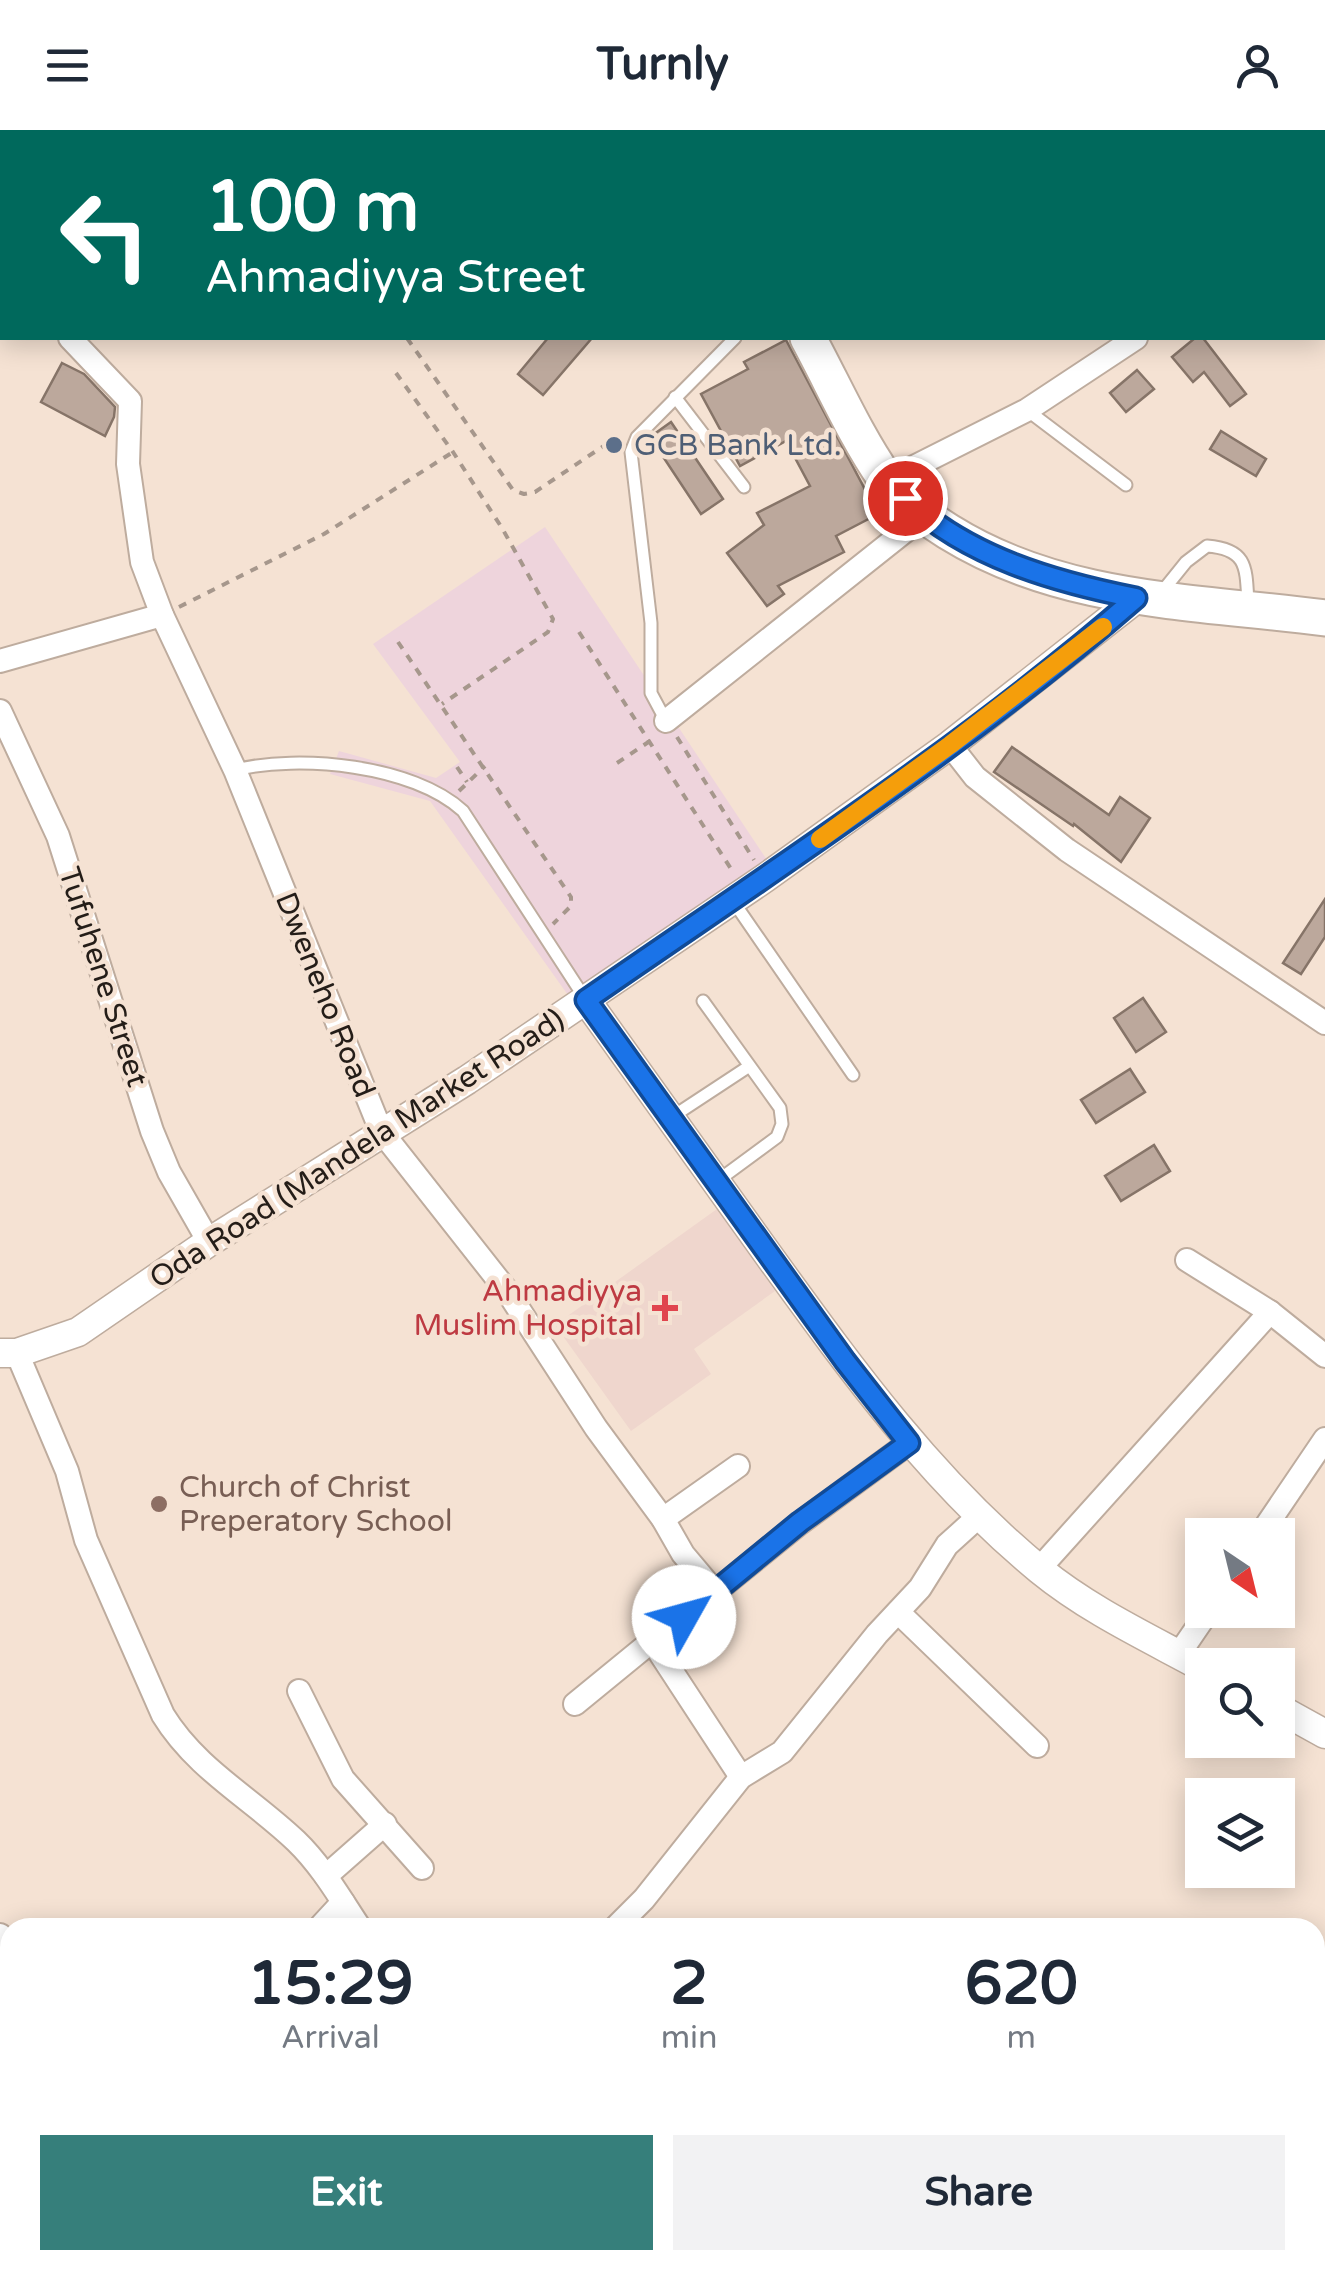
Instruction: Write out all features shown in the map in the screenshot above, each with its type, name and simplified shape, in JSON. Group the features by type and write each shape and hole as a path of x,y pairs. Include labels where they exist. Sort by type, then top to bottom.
{"main road":[{"path":"809,340 886,481 924,516 964,541 1066,583 1146,599 1325,618"}],"street":[{"name":"Dweneho Road","path":"72,340 130,401 128,464 142,562 162,615 235,770 381,1131 507,1292 683,1554 715,1592"},
{"path":"886,481 1027,410 1133,340"},
{"path":"666,720 924,516"},
{"name":"Oda Road (Mandela Market Road)","path":"8,1353 78,1332 209,1242 467,1080 747,889 1146,599"},
{"path":"0,661 162,615"},
{"name":"Tufuhene Street","path":"0,710 58,836 152,1131 169,1172 209,1242"},
{"path":"950,745 975,776 1067,850 1325,1024"},
{"path":"586,1000 845,1361 909,1443 979,1516 1039,1570 1075,1597 1185,1658"},
{"path":"1187,1260 1270,1312 1325,1356"},
{"path":"1039,1570 1270,1312"},
{"path":"8,1353 67,1471 86,1540 163,1715 177,1738 297,1842 326,1876 353,1918"},
{"path":"1272,1518 1325,1439"},
{"path":"575,1704 800,1522 909,1443"},
{"path":"663,1519 738,1466"},
{"path":"625,1918 741,1777 782,1752 920,1588 958,1533 979,1516"},
{"path":"898,1612 1037,1746"},
{"path":"652,1641 741,1777"},
{"path":"299,1692 343,1779 422,1868"},
{"path":"1295,1717 1325,1734"},
{"path":"326,1876 386,1824"},
{"path":"328,1918 343,1902"}],"lane":[{"path":"666,720 651,693 651,623 631,452 637,437 733,340"},
{"path":"676,398 744,487"},
{"path":"1027,410 1126,485"},
{"path":"1146,599 1207,546 1229,547 1242,560 1249,608"},
{"path":"235,770 260,764 366,768 451,800 463,811 586,1000"},
{"path":"747,889 853,1075"},
{"path":"703,1001 780,1108 782,1124 776,1137 716,1182"},
{"path":"671,1118 748,1066"}],"path":[{"path":"408,340 512,490 535,492 614,438 637,437"},
{"path":"396,373 453,452 552,612 553,626 442,704"},
{"path":"162,615 268,566 453,452"},
{"path":"579,632 747,889"},
{"path":"398,642 571,896 571,906 564,917 541,932"},
{"path":"666,720 747,889"},
{"path":"618,762 650,741"},
{"path":"451,800 485,766"},
{"path":"457,767 468,782"}],"shaded area":[{"path":"545,527 779,878 580,1012 430,801 330,774 339,751 436,778 460,762 373,644"},
{"name":"Ahmadiyya Muslim Hospital","path":"717,1209 775,1291 694,1349 711,1374 631,1431 555,1325"}],"building":[{"path":"546,340 590,340 543,395 518,374"},
{"path":"786,340 878,514 836,536 844,552 778,586 784,594 767,606 727,553 764,525 757,513 810,486 786,441 740,466 701,394 748,369 744,362"},
{"path":"1193,340 1205,340 1246,394 1230,406 1204,372 1193,382 1172,357"},
{"path":"62,363 84,374 115,407 105,436 41,402"},
{"path":"1137,370 1154,389 1126,412 1110,393"},
{"path":"671,422 723,499 701,514 650,437"},
{"path":"1221,431 1266,459 1256,476 1210,449"},
{"path":"1012,747 1109,815 1120,797 1150,818 1121,862 1074,824 994,772"},
{"path":"1325,899 1325,937 1301,974 1283,963"},
{"path":"1143,998 1166,1032 1136,1052 1114,1018"},
{"path":"1130,1069 1145,1092 1096,1123 1081,1100"},
{"path":"1154,1145 1170,1171 1121,1201 1105,1176"}],"slow traffic":[{"path":"820,839 1103,627"}],"place":[{"name":"GCB Bank Ltd.","path":"614,445"},
{"name":"Ahmadiyya Muslim Hospital","path":"665,1308"},
{"name":"Church of Christ Preperatory School","path":"159,1504"}],"route":[{"path":"684,1617 800,1522 909,1443 845,1361 586,1000 950,745 1136,598 1066,583 1009,562 964,541 924,516 905,498"}]}
